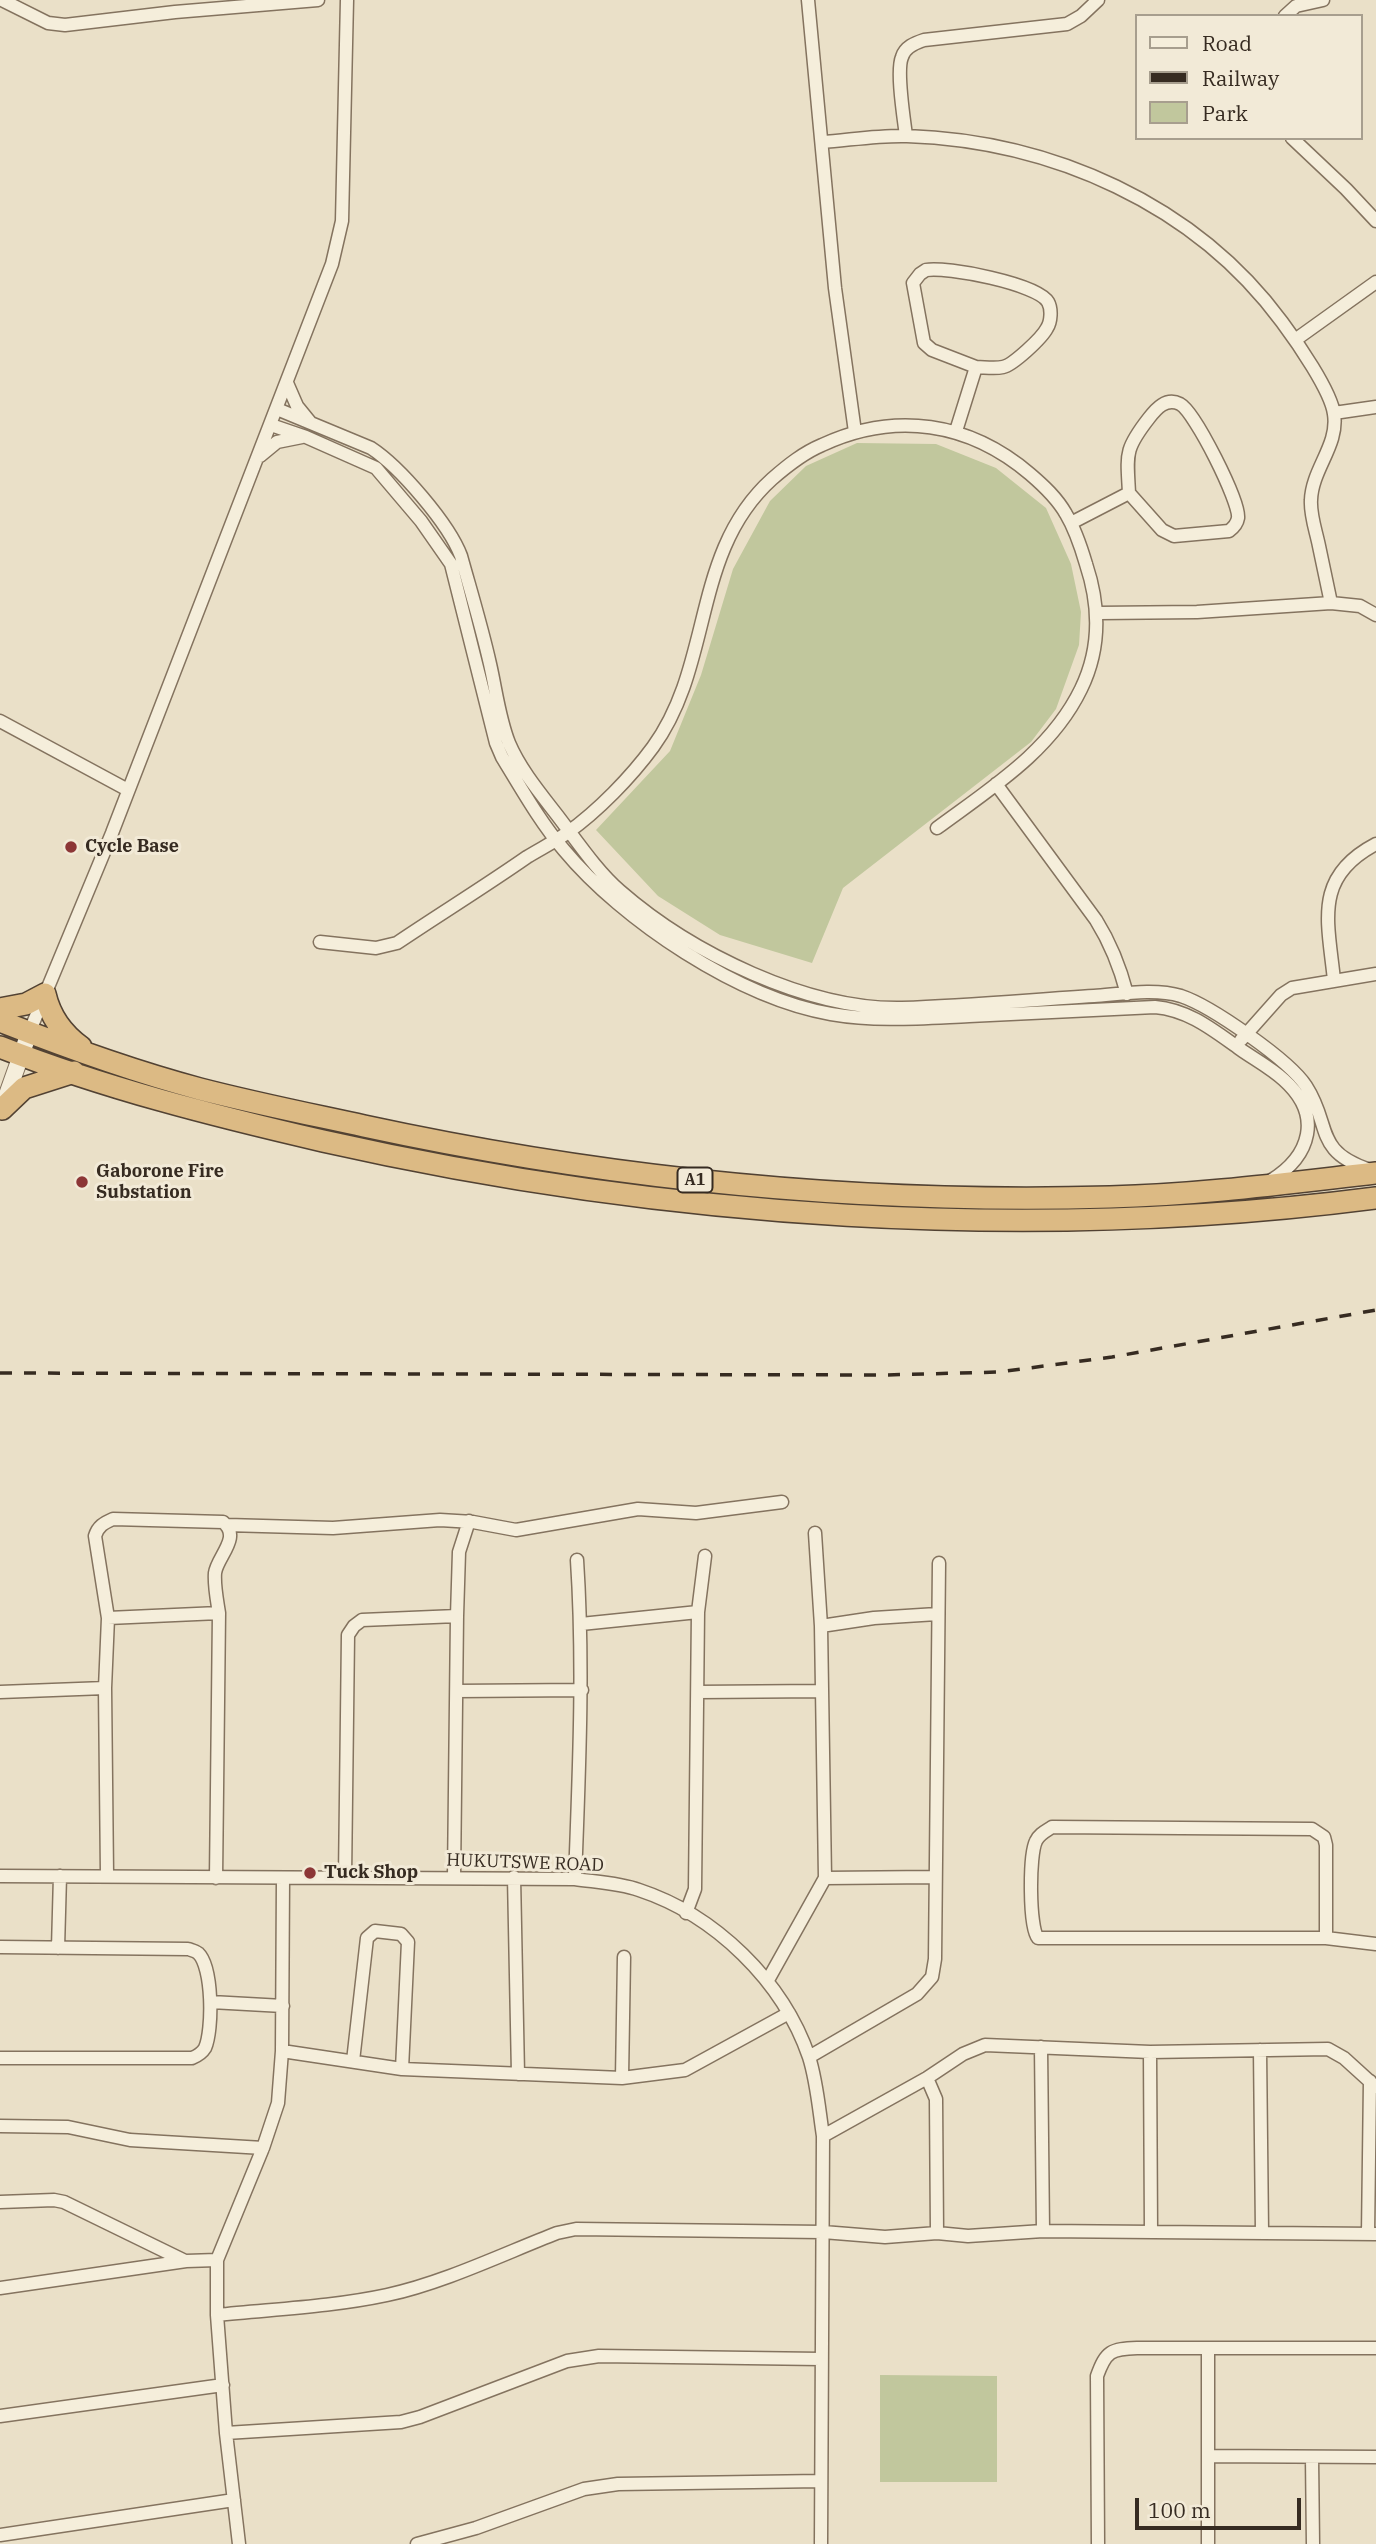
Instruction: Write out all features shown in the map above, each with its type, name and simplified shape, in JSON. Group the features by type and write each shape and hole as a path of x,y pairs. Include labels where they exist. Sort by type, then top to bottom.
{"highway":[{"path":"0,1009 26,1004 45,994 50,1013 57,1023 75,1042 98,1058"},
{"name":"A1","path":"0,1021 98,1058 200,1089 432,1141 554,1163 670,1178 792,1189 972,1199 1114,1197 1261,1187 1376,1172"},
{"name":"A1","path":"0,1048 252,1124 404,1159 557,1186 670,1201 887,1218 993,1219 1116,1218 1316,1205 1376,1198"},
{"path":"1,1108 24,1088 74,1072"}],"street":[{"path":"2,0 48,23 65,25 175,12 318,0"},
{"path":"1,1108 128,790 332,264 340,238 347,0"},
{"path":"808,0 835,288 855,432"},
{"path":"906,136 901,74 902,57 910,46 924,40 1067,24 1081,16 1098,0"},
{"path":"1287,14 1296,6 1323,0"},
{"path":"822,142 906,136 981,143 1035,155 1083,170 1167,213 1237,268 1295,340 1328,397 1334,413 1334,437 1311,498 1313,520 1331,604"},
{"path":"1294,140 1376,221"},
{"path":"926,270 975,275 1025,288 1044,296 1048,301 1050,314 1047,328 1015,361 1004,367 976,367 932,351 924,343 913,283 926,270"},
{"path":"1295,340 1376,282"},
{"path":"956,431 976,367"},
{"path":"287,383 300,411 315,426"},
{"path":"1172,402 1180,404 1212,452 1228,485 1238,516 1237,522 1229,531 1174,536 1162,530 1129,493 1129,447 1158,407 1172,402"},
{"path":"1334,413 1376,407"},
{"path":"277,409 384,456 453,538 461,556 485,641 508,741 542,796 599,869 620,891 682,937 758,975 812,996 855,1004 900,1008 1127,994 1169,993 1181,996 1196,1002 1245,1034 1296,1073 1307,1087 1324,1134 1338,1155 1350,1163 1376,1172"},
{"path":"271,425 306,437 376,468 444,553 456,584 496,743 520,787 556,840 618,904 655,934 750,986 805,1008 845,1016 887,1019 1155,1007 1182,1012 1283,1079 1301,1103 1307,1121 1306,1144 1296,1161 1261,1187"},
{"path":"320,942 376,948 397,943 569,831 624,782 663,732 685,682 711,581 724,544 742,510 794,459 855,432 897,425 956,431 1016,461 1048,488 1071,523 1091,579 1098,614 1090,666 1070,709 1041,746 937,828"},
{"path":"258,457 277,442 306,437"},
{"path":"1071,523 1129,493"},
{"path":"1098,614 1197,612 1331,604 1375,609"},
{"path":"0,721 128,790"},
{"path":"996,784 1110,942 1127,994"},
{"path":"1334,980 1327,916 1329,894 1347,864 1357,854 1376,844"},
{"path":"1236,1046 1281,995 1292,988 1376,974"},
{"path":"107,1875 105,1688 108,1618 95,1536 104,1522 223,1522 227,1525 333,1528 440,1520 469,1521 516,1530 638,1509 696,1513 782,1502"},
{"path":"454,1877 459,1552 469,1521"},
{"path":"216,1878 219,1613 215,1569 229,1542 227,1525"},
{"path":"768,1980 825,1878 821,1626 815,1534"},
{"path":"686,1913 695,1889 698,1612 705,1556"},
{"path":"575,1879 582,1690 577,1559"},
{"path":"809,2057 918,1994 932,1977 935,1959 939,1563"},
{"path":"581,1624 698,1612"},
{"path":"108,1618 219,1613"},
{"path":"821,1626 874,1618 937,1615"},
{"path":"345,1878 348,1635 362,1620 457,1616"},
{"path":"0,1692 105,1688"},
{"path":"457,1691 582,1690"},
{"path":"698,1692 822,1691"},
{"path":"1326,1938 1326,1844 1319,1832 1311,1829 1052,1827 1042,1833 1035,1842 1032,1864 1033,1923 1034,1935 1038,1938 1326,1938 1376,1944"},
{"name":"HUKUTSWE ROAD","path":"0,1876 575,1879 639,1890 686,1913 725,1940 768,1980 789,2013 809,2057 823,2136 821,2544"},
{"path":"58,1948 60,1876"},
{"path":"514,1877 518,2074"},
{"path":"825,1878 934,1877"},
{"path":"239,2544 226,2433 217,2315 217,2260 276,2113 282,2051 283,1879"},
{"path":"353,2061 367,1938 375,1931 401,1934 408,1942 402,2069"},
{"path":"0,1947 188,1948 197,1953 203,1961 211,2002 205,2047 192,2058 0,2058"},
{"path":"622,2078 624,1957"},
{"path":"211,2002 283,2006"},
{"path":"282,2051 402,2069 622,2078 685,2070 789,2013"},
{"path":"217,2315 387,2295 414,2288 576,2229 823,2232 885,2237 937,2233 968,2236 1043,2231 1372,2234 1373,2084 1344,2058 1328,2049 1150,2052 985,2045 974,2048 927,2078 823,2136"},
{"path":"1041,2047 1043,2231"},
{"path":"1259,2050 1262,2232"},
{"path":"1150,2052 1151,2231"},
{"path":"927,2078 936,2099 937,2233"},
{"path":"0,2126 68,2127 130,2140 263,2148"},
{"path":"0,2202 64,2202 186,2261"},
{"path":"0,2288 186,2261 217,2260"},
{"path":"1208,2348 1208,2544"},
{"path":"1098,2544 1097,2376 1102,2360 1109,2353 1118,2349 1376,2348"},
{"path":"226,2433 401,2422 567,2361 599,2356 821,2359"},
{"path":"0,2416 223,2385"},
{"path":"1208,2456 1376,2457"},
{"path":"1312,2457 1313,2544"},
{"path":"417,2544 476,2528 584,2489 618,2484 820,2482"},
{"path":"0,2535 234,2500"}],"green space":[{"path":"857,443 936,444 996,468 1046,508 1071,564 1081,612 1079,645 1056,709 1031,742 843,888 812,963 720,935 658,896 596,830 670,751 701,675 733,569 770,501 806,466"},
{"path":"880,2375 997,2376 997,2482 880,2482"}],"railway":[{"path":"0,1373 885,1375 999,1372 1112,1357 1376,1310"}],"place":[{"name":"Cycle Base","path":"71,847"},
{"name":"Gaborone Fire Substation","path":"82,1182"},
{"name":"Tuck Shop","path":"310,1873"}]}
